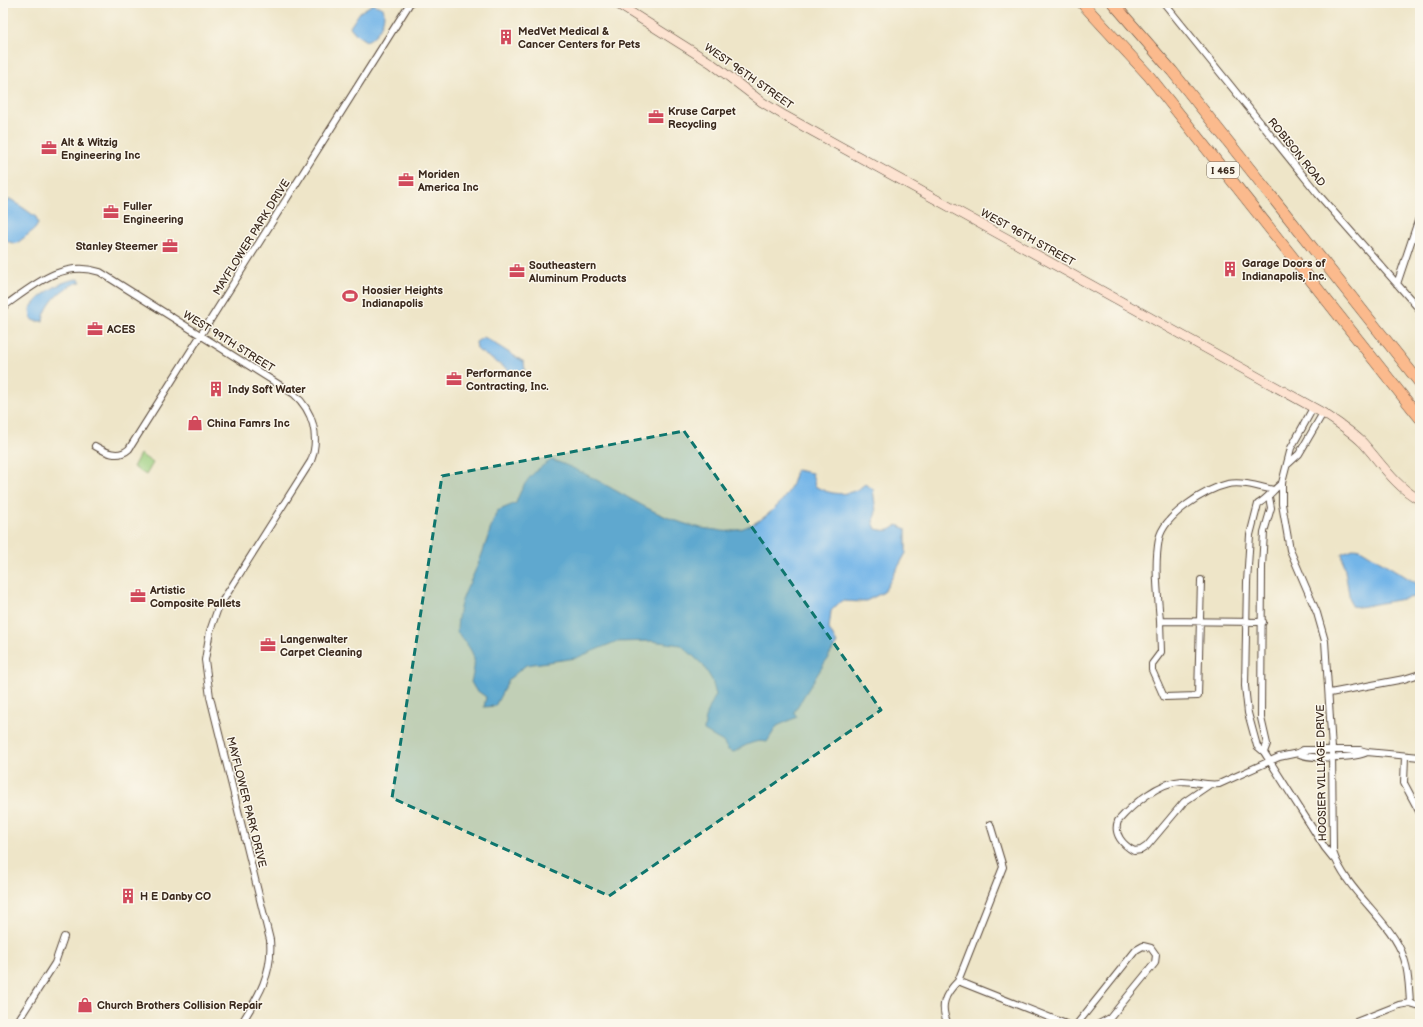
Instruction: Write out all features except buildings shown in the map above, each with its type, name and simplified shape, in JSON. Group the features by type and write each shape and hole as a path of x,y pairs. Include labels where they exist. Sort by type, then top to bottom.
{"highway":[{"name":"I 465","path":"1082,3 1148,76 1420,418"},
{"name":"I 465","path":"1112,3 1172,71 1420,382"}],"street":[{"name":"MAYFLOWER PARK DRIVE","path":"94,446 107,453 116,454 125,452 129,449 410,3"},
{"name":"WEST 96TH STREET","path":"616,3 711,63 762,102 785,116 1322,413 1346,428 1362,443 1397,483 1420,500"},
{"name":"ROBISON ROAD","path":"1164,3 1318,194 1420,310"},
{"path":"1397,284 1420,215"},
{"name":"WEST 99TH STREET","path":"3,307 53,274 67,269 87,269 106,275 294,394 305,406 312,420 314,430 314,450 309,465 233,582"},
{"name":"HOOSIER VILLIAGE DRIVE","path":"1313,408 1291,448 1282,483 1282,504 1285,531 1290,550 1321,624 1325,641 1330,693 1332,749 1332,843 1336,861 1345,876 1389,932 1404,957 1409,985 1410,1004"},
{"name":"HOOSIER VILLIAGE DRIVE","path":"1287,466 1299,454 1322,413"},
{"path":"1264,752 1267,744 1261,718 1264,532 1271,508 1270,497 1273,490 1282,483"},
{"path":"1201,580 1198,696 1164,697 1152,670 1152,664 1161,652 1156,567 1159,538 1164,526 1176,514 1207,491 1229,484 1250,485 1273,490"},
{"path":"1270,497 1258,504 1250,535 1247,582 1245,686 1248,713 1257,746 1264,752 1325,848 1336,861"},
{"name":"MAYFLOWER PARK DRIVE","path":"233,582 218,608 210,631 205,660 210,697 269,929 271,947 270,961 264,986 241,1024"},
{"path":"1160,621 1263,622"},
{"path":"1330,693 1404,679 1420,674"},
{"path":"1208,785 1184,802 1144,848 1134,851 1121,841 1116,831 1118,821 1152,792 1167,785 1181,781 1208,785 1223,783 1269,762 1303,750 1360,750 1420,757"},
{"path":"1298,753 1302,756 1360,756 1367,752"},
{"path":"1406,756 1404,783 1420,813"},
{"path":"948,1024 944,1015 944,1000 949,990 958,981 1003,867 990,824"},
{"path":"16,1024 55,963 64,937"},
{"path":"1077,1024 1136,950 1143,946 1151,948 1156,955 1155,963 1110,1018 1100,1024"},
{"path":"958,981 1066,1024"},
{"path":"1351,1024 1399,1005 1410,1004 1420,1006"}],"highlighted area":[{"path":"684,431 881,710 609,896 392,798 442,476"}],"green space":[{"path":"140,454 153,463 146,475 133,467"}],"water":[{"path":"373,4 383,8 384,17 378,32 366,41 357,35 350,27 360,12"},
{"path":"8,200 12,200 36,217 38,224 35,229 16,244 3,240 3,206"},
{"path":"79,279 81,282 68,287 56,296 47,308 43,321 35,321 31,318 30,309 33,304 44,294 58,285"},
{"path":"484,337 524,362 525,370 518,375 515,374 479,351 477,349 476,342"},
{"path":"552,460 573,468 632,500 673,519 694,526 724,531 736,530 745,527 755,523 767,515 786,495 792,484 796,470 812,473 815,486 828,492 841,494 847,493 854,491 865,484 873,489 876,512 873,522 876,529 887,530 892,529 897,525 906,529 906,553 884,592 864,602 841,601 831,611 829,629 837,643 794,712 797,717 777,726 767,742 754,742 734,752 728,750 723,742 704,731 708,712 716,695 712,680 703,665 681,645 652,641 615,642 576,658 526,665 509,679 495,706 484,707 486,697 475,689 471,682 474,666 473,655 471,650 457,632 461,603 475,572 497,511 516,503 521,490 529,478 539,468"},
{"path":"1356,548 1362,550 1416,583 1420,586 1420,593 1414,597 1359,607 1351,606 1342,553"}],"place":[{"name":"MedVet Medical & Cancer Centers for Pets","path":"506,37"},
{"name":"Kruse Carpet Recycling","path":"656,117"},
{"name":"Alt & Witzig Engineering Inc","path":"49,148"},
{"name":"Moriden America Inc","path":"406,180"},
{"name":"Fuller Engineering","path":"111,212"},
{"name":"Stanley Steemer","path":"170,246"},
{"name":"Garage Doors of Indianapolis, Inc.","path":"1230,269"},
{"name":"Southeastern Aluminum Products","path":"517,271"},
{"name":"Hoosier Heights Indianapolis","path":"350,296"},
{"name":"ACES","path":"95,329"},
{"name":"Performance Contracting, Inc.","path":"454,379"},
{"name":"Indy Soft Water","path":"216,389"},
{"name":"China Famrs Inc","path":"195,423"},
{"name":"Artistic Composite Pallets","path":"138,596"},
{"name":"Langenwalter Carpet Cleaning","path":"268,645"},
{"name":"H E Danby CO","path":"128,896"},
{"name":"Church Brothers Collision Repair","path":"85,1005"}]}
